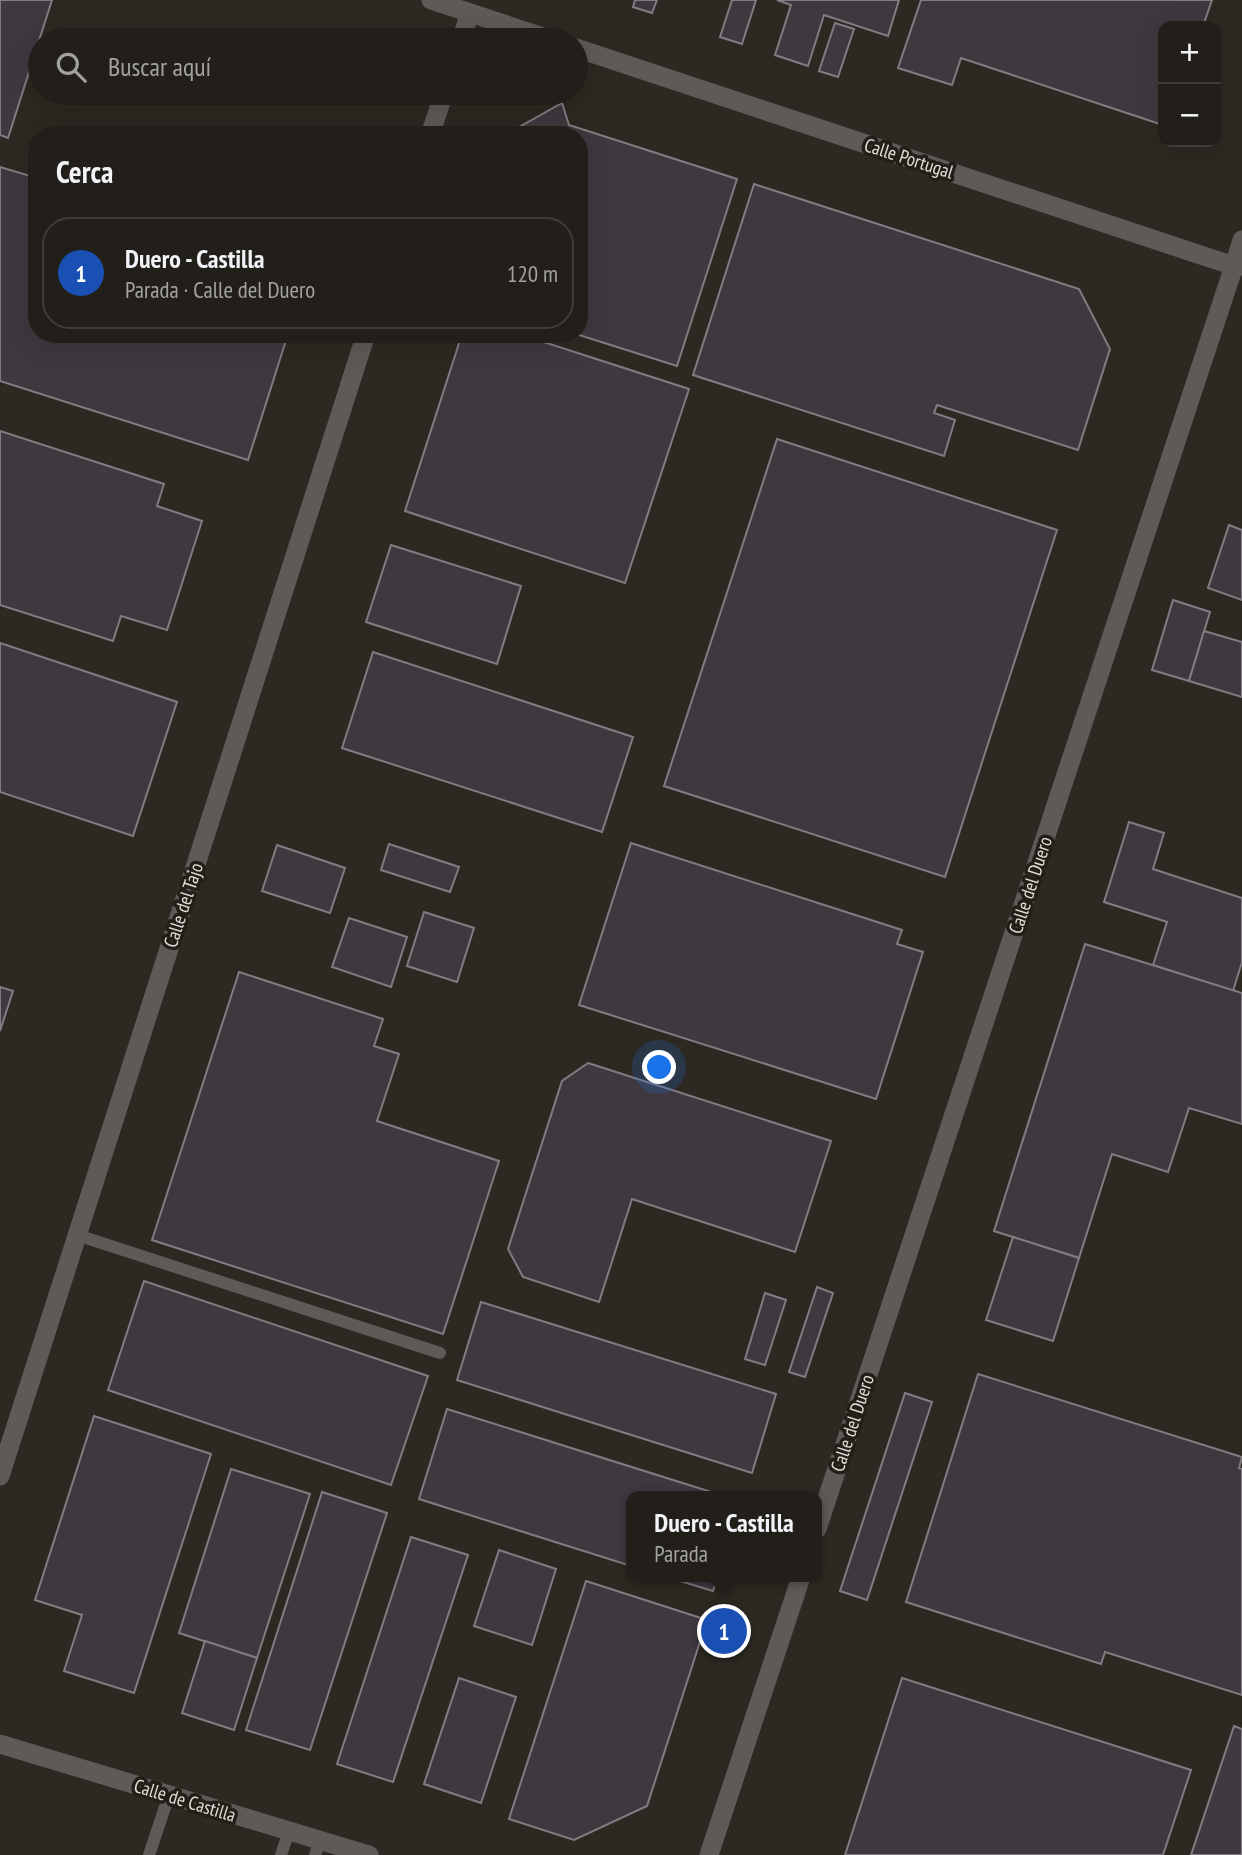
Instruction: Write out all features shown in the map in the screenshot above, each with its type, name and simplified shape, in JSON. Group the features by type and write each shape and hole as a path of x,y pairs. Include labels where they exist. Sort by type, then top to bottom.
{"street":[{"path":"431,0 516,28"},
{"path":"465,28 470,13"},
{"name":"Calle Portugal","path":"588,52 1238,266"},
{"path":"433,126 440,105"},
{"name":"Calle del Duero","path":"822,1514 1238,266 1242,240"},
{"name":"Calle del Tajo","path":"0,1476 363,343"},
{"path":"709,1855 799,1582"},
{"name":"Calle de Castilla","path":"0,1744 289,1831 318,1848 369,1855"}],"lane":[{"path":"77,1235 440,1353"},
{"path":"149,1855 169,1795"},
{"path":"281,1855 289,1831"}],"building":[{"path":"0,0 52,0 43,28 28,28 28,75 8,138 0,135"},
{"path":"635,0 657,0 652,13 633,7"},
{"path":"732,0 756,0 742,44 720,37"},
{"path":"777,0 899,0 888,36 824,15 808,66 775,55 791,5"},
{"path":"921,0 1212,0 1205,21 1158,21 1158,123 961,58 952,85 898,68"},
{"path":"835,23 854,29 838,77 819,71"},
{"path":"563,105 569,125 572,126 521,126"},
{"path":"588,131 737,179 677,366 588,338"},
{"path":"0,167 28,175 28,343 285,343 248,460 0,381"},
{"path":"754,184 1079,289 1110,349 1078,450 937,405 934,413 955,420 944,456 693,375"},
{"path":"459,343 547,343 689,389 625,583 405,511"},
{"path":"0,431 164,484 157,506 202,521 167,630 121,616 113,641 0,605"},
{"path":"777,439 1057,530 945,877 664,786"},
{"path":"1229,525 1242,530 1242,600 1208,588"},
{"path":"391,545 521,586 497,664 366,622"},
{"path":"1173,600 1210,612 1189,681 1152,670"},
{"path":"1204,631 1242,642 1242,697 1189,681"},
{"path":"0,643 177,702 133,836 0,792"},
{"path":"373,652 633,737 602,832 342,748"},
{"path":"1129,822 1164,833 1153,869 1242,898 1242,962 1233,991 1153,965 1167,922 1104,902"},
{"path":"631,843 902,930 897,944 923,952 876,1099 579,1005"},
{"path":"389,844 459,867 450,892 381,870"},
{"path":"277,845 345,868 330,913 262,891"},
{"path":"424,912 474,928 457,982 407,966"},
{"path":"349,918 407,937 391,987 332,967"},
{"path":"1085,944 1242,993 1242,1124 1189,1108 1168,1172 1112,1154 1079,1258 994,1231"},
{"path":"239,972 383,1019 374,1046 399,1054 377,1121 499,1161 443,1334 152,1240"},
{"path":"0,987 13,991 0,1031"},
{"path":"588,1063 831,1141 795,1252 632,1199 599,1302 523,1277 508,1249 562,1081"},
{"path":"1013,1237 1079,1258 1053,1341 986,1320"},
{"path":"144,1281 428,1376 391,1485 108,1390"},
{"path":"817,1287 833,1293 805,1377 789,1372"},
{"path":"765,1293 786,1300 765,1365 745,1359"},
{"path":"481,1302 776,1394 752,1473 457,1380"},
{"path":"978,1374 1242,1457 1239,1468 1242,1469 1242,1695 1105,1652 1101,1664 906,1602"},
{"path":"905,1393 932,1402 867,1600 840,1591"},
{"path":"447,1409 708,1491 626,1491 626,1564 419,1499"},
{"path":"94,1416 211,1454 134,1693 64,1671 82,1615 35,1600"},
{"path":"231,1469 310,1494 257,1658 179,1633"},
{"path":"322,1492 387,1513 310,1750 246,1730"},
{"path":"411,1537 468,1555 393,1782 337,1764"},
{"path":"499,1550 556,1569 532,1645 474,1626"},
{"path":"586,1581 707,1620 647,1806 574,1840 509,1819"},
{"path":"683,1582 716,1582 713,1591"},
{"path":"205,1641 257,1658 234,1730 182,1713"},
{"path":"459,1678 516,1697 481,1803 424,1784"},
{"path":"902,1678 1191,1770 1163,1855 845,1855"},
{"path":"1234,1726 1242,1729 1242,1855 1191,1855"}],"place":[{"name":"Duero - Castilla","path":"724,1631"}]}
